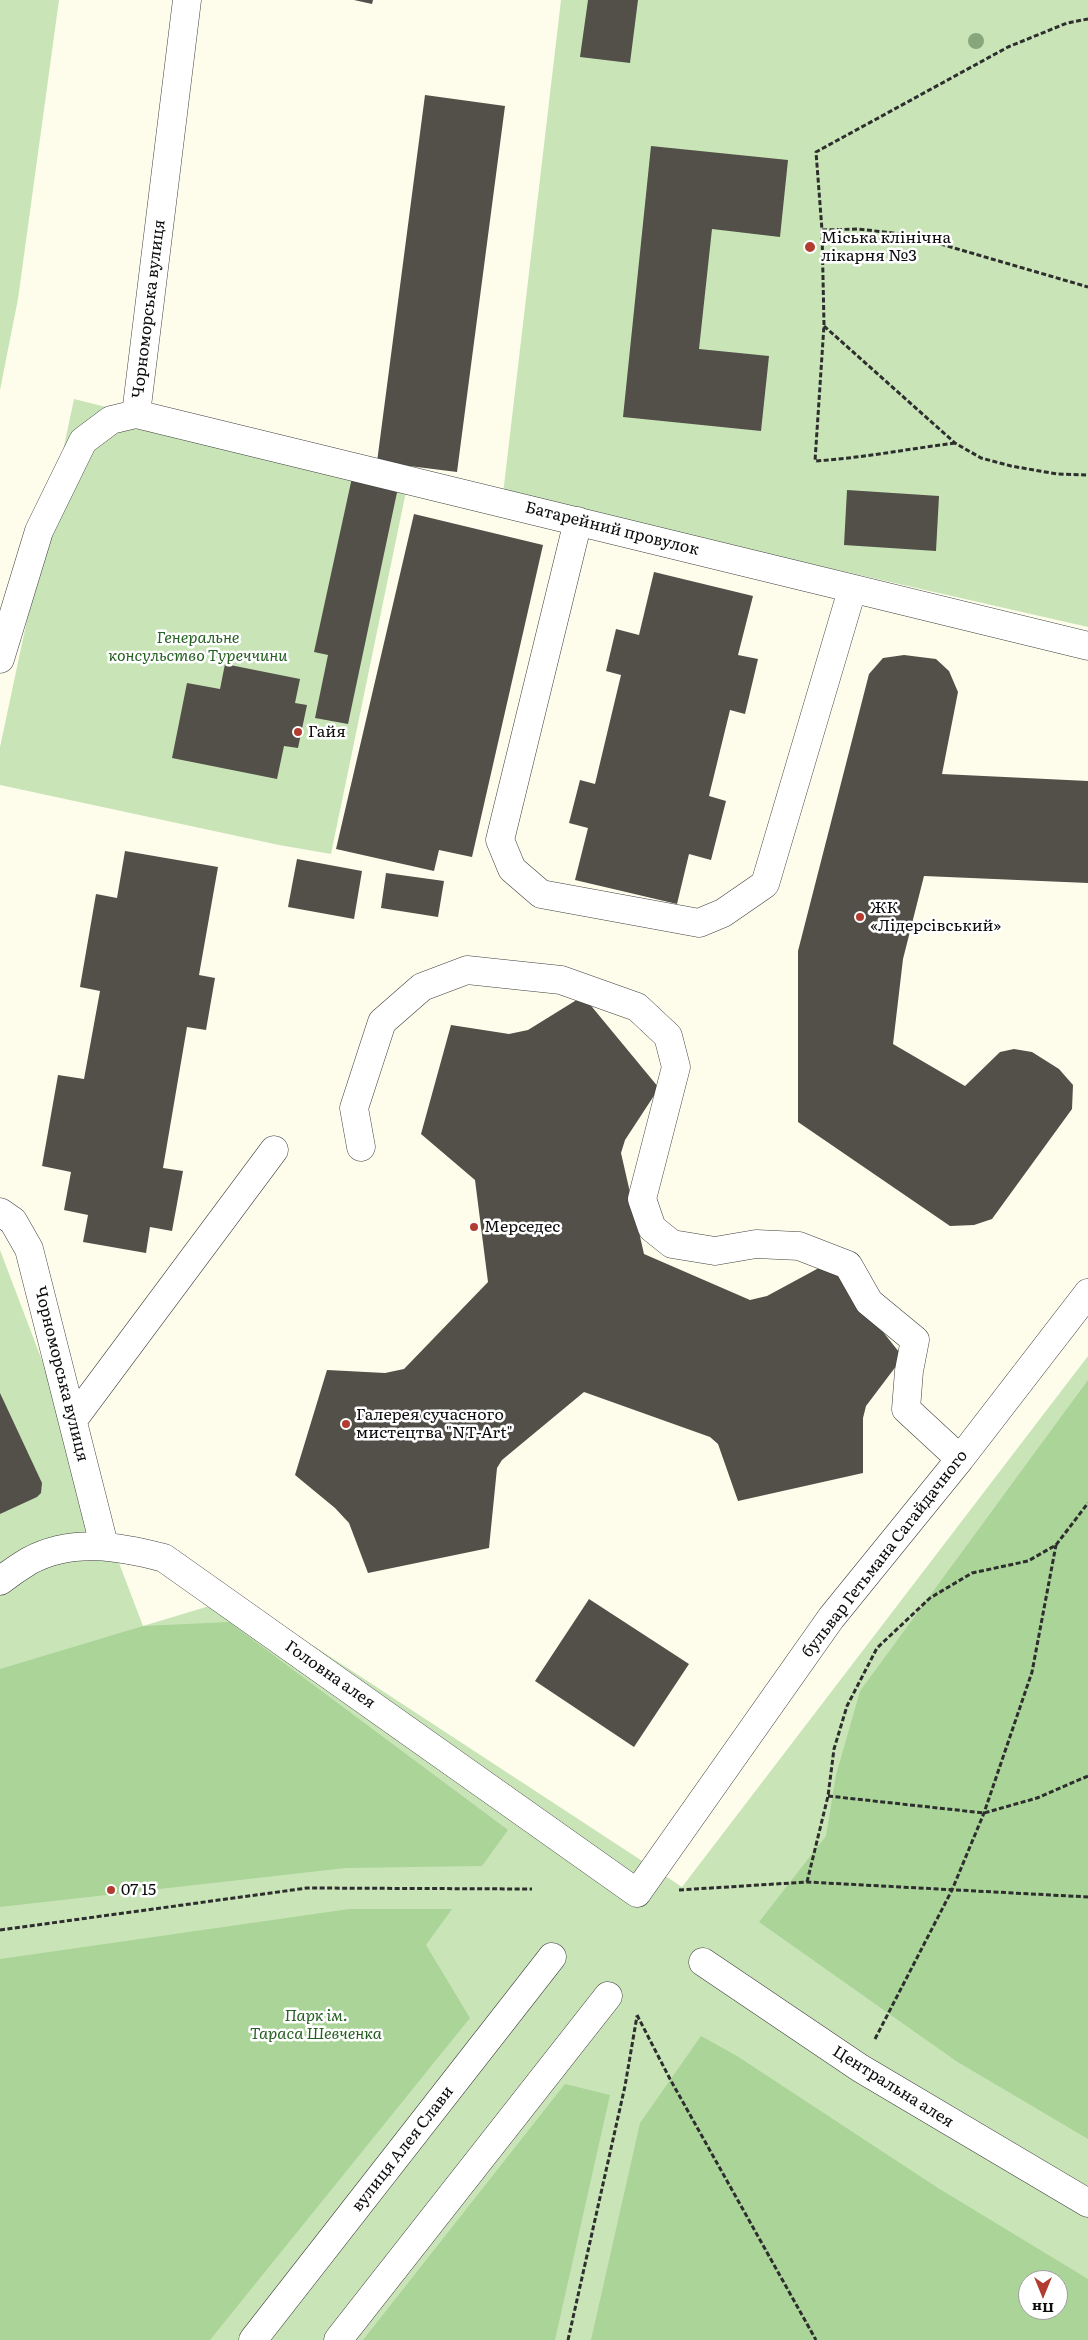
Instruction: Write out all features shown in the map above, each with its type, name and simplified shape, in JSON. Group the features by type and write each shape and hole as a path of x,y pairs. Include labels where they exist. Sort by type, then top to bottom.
{"street":[{"name":"Чорноморська вулиця","path":"0,660 39,531 83,441 111,420 136,414 186,0"},
{"name":"Батарейний провулок","path":"136,414 578,520 852,590 1088,646"},
{"path":"578,520 500,840 512,869 541,894 699,923 723,913 765,884 852,590"},
{"path":"361,1147 354,1108 382,1022 422,988 467,970 561,980 637,1007 668,1036 676,1067 642,1199 652,1228 672,1244 715,1251 756,1244 799,1246 848,1265 869,1302 915,1340 909,1371 906,1409 960,1459"},
{"path":"73,1420 274,1150"},
{"name":"Чорноморська вулиця","path":"0,1212 13,1221 29,1249 104,1545"},
{"name":"бульвар Гетьмана Сагайдачного","path":"637,1893 830,1618 960,1459 1088,1293"},
{"name":"Головна алея","path":"0,1580 30,1561 71,1547 104,1545 132,1549 164,1558 637,1893"},
{"name":"вулиця Алея Слави","path":"253,2340 552,1957"},
{"name":"Центральна алея","path":"703,1962 860,2068 1088,2203"},
{"path":"338,2340 608,1996"}],"path":[{"path":"955,443 905,449 860,458 815,461 824,325 822,230 816,152 1008,47 1067,23 1088,19"},
{"path":"822,230 858,229 902,235 937,243 1088,287"},
{"path":"824,325 955,443 982,458 1011,466 1057,474 1088,475"},
{"path":"807,1882 828,1796 834,1749 847,1706 877,1648 930,1598 972,1573 1028,1561 1056,1545 1088,1503"},
{"path":"860,2068 952,1890 984,1813 1032,1672 1056,1545"},
{"path":"828,1796 984,1813 1037,1798 1088,1776"},
{"path":"637,1893 807,1882 1088,1897"},
{"path":"0,1930 307,1888 532,1889"},
{"path":"568,2340 625,2086 637,2015 670,2079 816,2340"}],"green space":[{"path":"0,0 59,0 18,299 0,390"},
{"name":"Міська клінічна лікарня №3","path":"561,0 1088,0 1088,627 503,494"},
{"name":"Генеральне консульство Туреччини","path":"74,399 408,482 331,854 279,845 0,785 0,747"},
{"name":"Парк ім. Тараса Шевченка","path":"0,1250 143,1626 239,1597 682,1887 1088,1356 1088,2340 0,2340"},
{"path":"1088,1380 1088,2139 956,2061 759,1922 826,1836 836,1775 860,1691"},
{"path":"229,1622 508,1830 482,1866 346,1868 0,1907 0,1669 143,1626"},
{"path":"349,1909 452,1909 426,1945 470,2018 210,2340 0,2340 0,1959"},
{"path":"701,2036 737,2056 938,2188 1088,2279 1088,2340 591,2340 640,2123"},
{"path":"565,2084 610,2095 555,2340 363,2340"}],"building":[{"path":"354,0 373,0 372,4"},
{"path":"588,0 638,0 630,63 580,57"},
{"path":"425,95 505,106 457,472 377,462"},
{"path":"651,146 788,160 780,237 712,229 699,349 769,356 761,431 623,417"},
{"path":"353,473 399,483 348,724 315,718 328,655 314,652"},
{"path":"847,490 939,496 936,551 844,545"},
{"path":"414,514 543,545 472,857 439,850 434,871 336,849"},
{"path":"654,572 753,596 738,655 758,659 745,714 730,710 709,796 726,801 711,860 689,854 677,904 575,880 588,828 569,823 580,780 595,784 621,675 606,671 616,629 639,635"},
{"name":"ЖК «Лідерсівський»","path":"904,655 936,659 949,671 958,692 942,774 1088,781 1088,883 924,876 903,959 893,1044 965,1086 1000,1052 1014,1049 1032,1052 1059,1069 1073,1085 1072,1109 992,1219 974,1225 950,1226 798,1122 798,951 869,674 883,658"},
{"path":"225,664 300,679 295,703 307,705 298,748 284,746 277,779 172,758 187,683 220,689"},
{"path":"125,851 218,867 199,975 215,978 206,1030 187,1027 163,1168 183,1171 172,1231 150,1227 146,1253 83,1242 88,1215 64,1210 71,1172 42,1166 58,1075 84,1079 100,991 80,987 96,894 117,898"},
{"path":"297,859 362,871 354,919 288,907"},
{"path":"386,873 444,881 438,917 381,908"},
{"path":"583,996 659,1088 625,1140 621,1153 644,1254 750,1300 767,1296 828,1263 903,1357 866,1406 863,1418 863,1473 738,1501 718,1444 710,1437 584,1392 502,1460 497,1468 489,1548 368,1573 349,1523 335,1508 295,1475 327,1370 385,1373 404,1369 488,1282 475,1180 421,1134 451,1025 509,1034 528,1030"},
{"path":"0,1393 42,1483 41,1493 37,1497 0,1514"},
{"path":"589,1599 689,1664 634,1747 535,1681"}],"place":[{"name":"Міська клінічна лікарня №3","path":"810,247"},
{"name":"Гайя","path":"298,732"},
{"name":"ЖК «Лідерсівський»","path":"860,917"},
{"name":"Мерседес","path":"474,1227"},
{"name":"Галерея сучасного мистецтва \"NT-Art\"","path":"346,1424"},
{"name":"07 15","path":"111,1890"}]}
